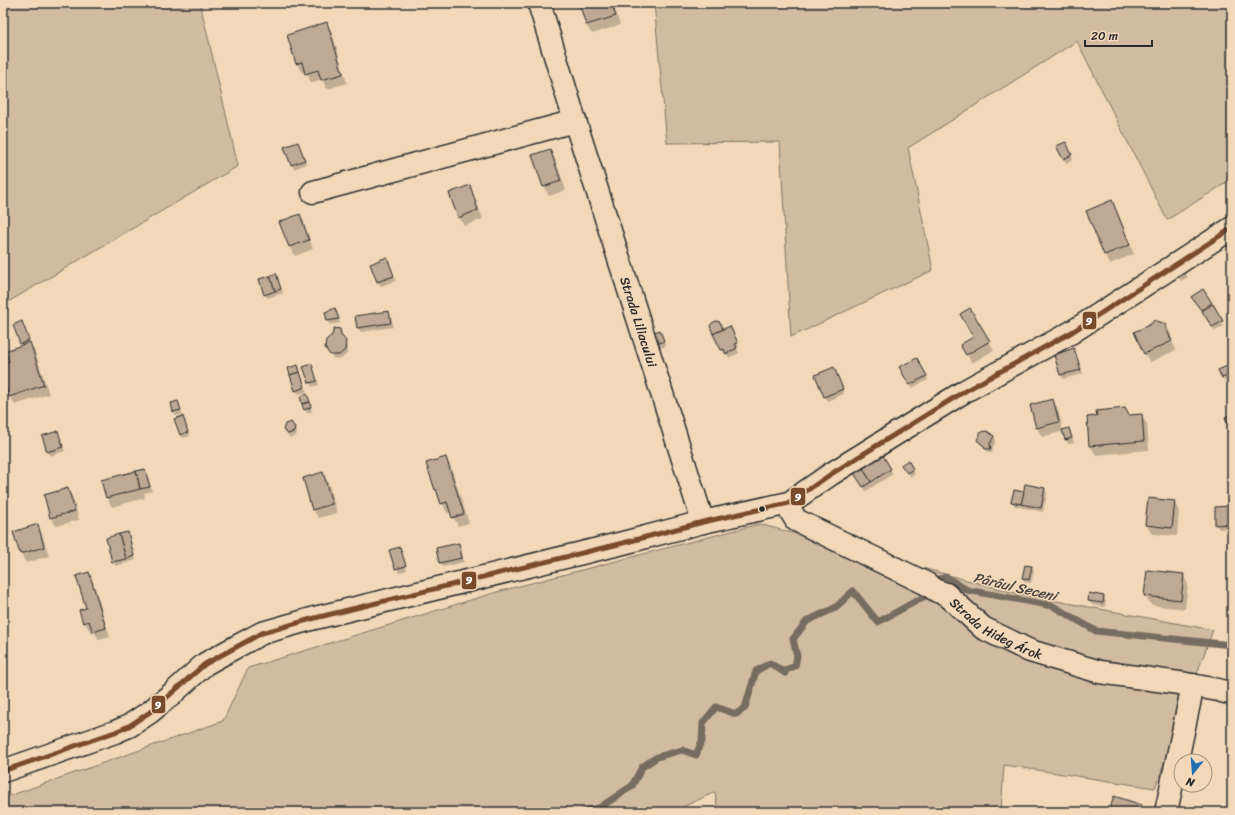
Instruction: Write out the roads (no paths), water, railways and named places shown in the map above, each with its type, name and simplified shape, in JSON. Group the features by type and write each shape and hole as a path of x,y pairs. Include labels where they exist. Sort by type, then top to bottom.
{"street":[{"name":"Strada Liliacului","path":"539,3 575,121 703,522"},
{"path":"313,192 575,121"},
{"path":"3,771 129,726 150,712 205,664 262,633 315,618 703,522 788,503 831,474 965,391 1072,332 1232,228"},
{"name":"Strada Hideg Árok","path":"788,503 796,520 946,594 984,628 1030,651 1100,672 1193,685 1232,694"},
{"path":"1166,812 1193,685"}],"waterway":[{"name":"Pârâul Seceni","path":"583,812 599,808 632,786 642,767 657,757 682,750 696,755 702,741 703,723 716,707 736,714 745,708 756,671 770,663 785,673 786,670 795,666 797,656 793,639 807,621 835,608 853,591 878,622 929,594 936,580 946,577 967,590 1053,606 1096,631 1232,645"}]}
